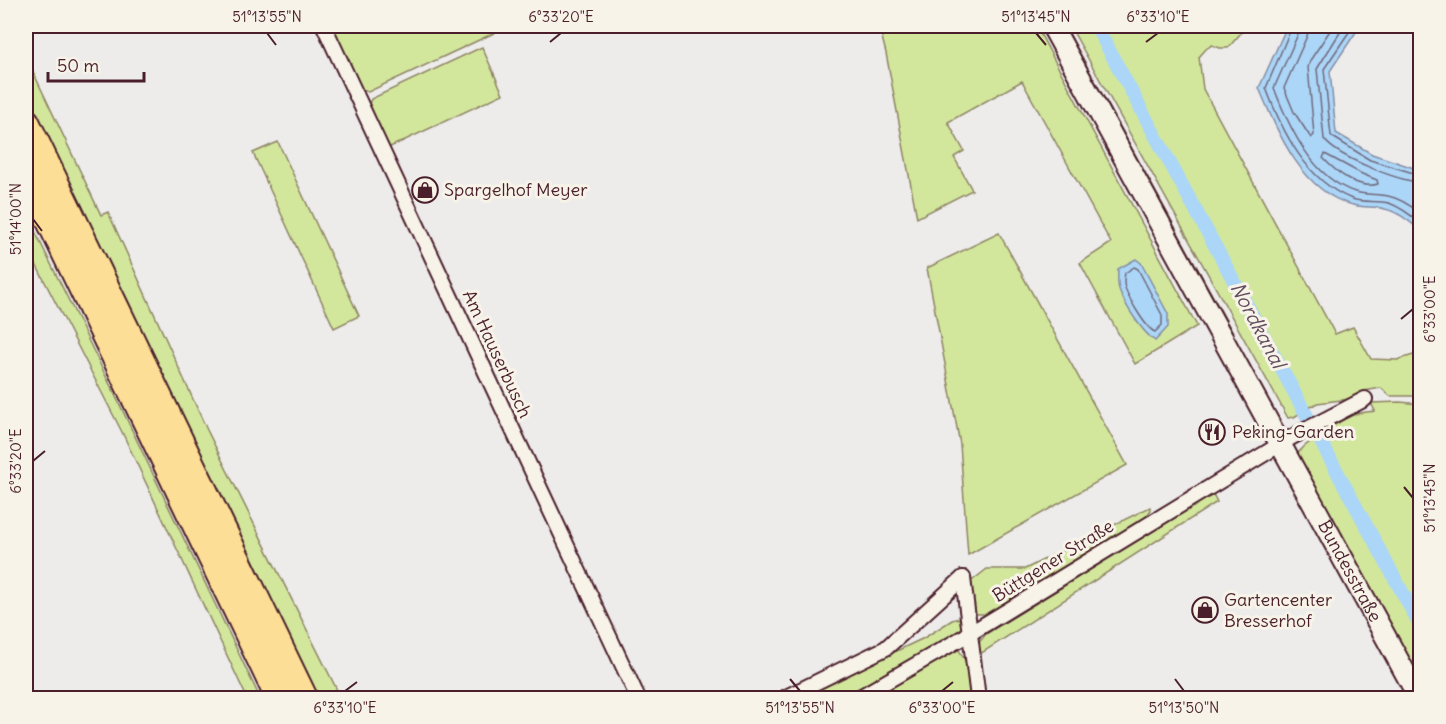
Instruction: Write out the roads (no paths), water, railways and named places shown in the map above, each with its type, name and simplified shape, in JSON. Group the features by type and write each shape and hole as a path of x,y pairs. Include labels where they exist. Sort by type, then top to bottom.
{"highway":[{"path":"26,122 304,699"},
{"path":"26,171 279,699"}],"main road":[{"name":"Bundesstraße","path":"1052,26 1419,699"}],"street":[{"name":"Am Hauserbusch","path":"324,26 638,699"},
{"name":"Büttgener Straße","path":"858,699 969,634 1281,443 1365,399"},
{"path":"784,699 886,648 963,578 978,699"}],"water":[{"path":"1287,26 1360,26 1330,71 1336,133 1372,154 1420,170 1420,230 1390,210 1357,206 1335,198 1319,188 1294,158 1274,123 1259,88"},
{"path":"1136,259 1141,263 1168,314 1168,327 1155,341 1134,317 1118,287 1118,269"}],"waterway":[{"name":"Nordkanal","path":"1096,26 1420,625"}],"place":[{"name":"Spargelhof Meyer","path":"425,190"},
{"name":"Peking-Garden","path":"1212,432"},
{"name":"Gartencenter Bresserhof","path":"1205,610"}]}
